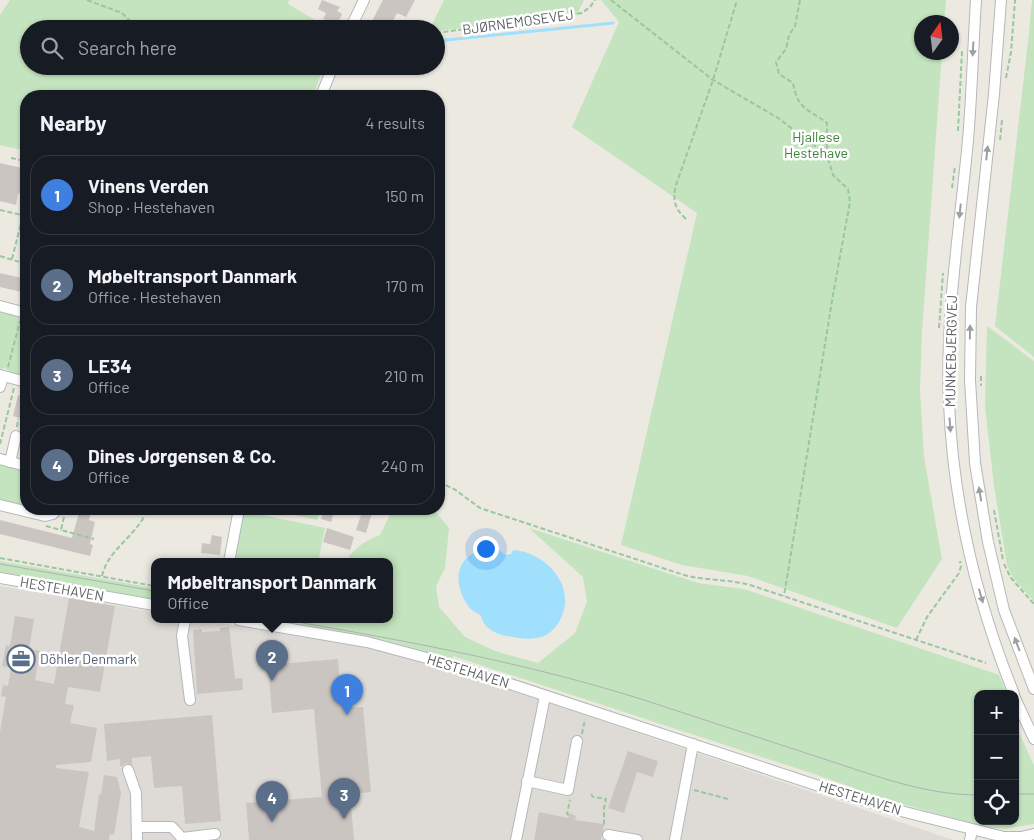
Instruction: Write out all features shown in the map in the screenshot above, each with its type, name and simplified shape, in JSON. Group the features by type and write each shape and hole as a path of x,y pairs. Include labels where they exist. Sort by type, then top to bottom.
{"street":[{"path":"354,20 364,0"},
{"name":"MUNKEBJERGVEJ","path":"976,0 968,138 950,311 949,402 953,464 968,549 996,647 1012,690"},
{"name":"MUNKEBJERGVEJ","path":"1002,0 994,94 970,307 970,380 975,463 988,542 1004,610 1034,689"},
{"path":"323,90 329,75"},
{"path":"0,306 20,311"},
{"path":"0,387 3,376 20,384"},
{"path":"16,436 5,460 20,464"},
{"path":"0,506 20,510"},
{"path":"230,558 237,515"},
{"name":"HESTEHAVEN","path":"0,578 151,604"},
{"path":"184,623 182,636 190,700"},
{"name":"HESTEHAVEN","path":"256,623 367,642 453,665 971,835 1021,837 1034,834"},
{"path":"516,840 545,696"},
{"path":"1019,707 1034,739"},
{"path":"527,781 568,790 577,741"},
{"path":"676,840 693,744"},
{"path":"128,770 136,793 137,840"},
{"path":"136,827 172,827 182,838 215,834"},
{"path":"608,835 637,840"}],"path":[{"path":"86,0 122,13 128,19"},
{"name":"BJØRNEMOSEVEJ","path":"445,32 582,13 595,0"},
{"path":"611,0 713,80 778,118 827,155"},
{"path":"686,219 678,212 674,195 713,80 737,0"},
{"path":"784,596 850,202 848,189 833,175 827,155 828,123 805,110 795,96 792,83 779,74 776,62 786,49 789,35 795,26 800,0"},
{"path":"1006,77 1011,52 1015,0"},
{"path":"999,145 1002,116"},
{"path":"11,158 20,160"},
{"path":"0,210 20,214"},
{"path":"12,259 20,227"},
{"path":"0,256 20,263"},
{"path":"3,376 20,324"},
{"path":"981,376 981,385"},
{"path":"0,444 14,388 20,387"},
{"path":"445,485 480,508 529,525 684,575 708,580 741,582 986,663"},
{"path":"992,503 1004,565 1011,578 1034,604"},
{"path":"60,515 60,530 94,538"},
{"path":"102,576 106,563 112,554 145,515"},
{"path":"0,558 151,585"},
{"path":"916,640 926,617 959,573 962,566"},
{"path":"685,788 728,799"},
{"path":"592,794 593,796 606,799 603,834 608,835"}],"shaded area":[{"path":"0,586 151,611 151,623 220,623 383,651 453,670 953,840 0,840"}],"green space":[{"path":"10,0 289,0 288,4 315,20 20,20 20,75 321,75 315,90 20,90 20,150 0,145 0,15"},
{"path":"444,0 584,0 577,15 445,30 445,20 434,20"},
{"name":"Hjallese Hestehave","path":"601,0 946,0 945,15 914,15 914,60 941,60 922,330 920,390 924,457 942,559 897,628 748,576 682,565 621,545 697,213 572,127 619,22"},
{"path":"1032,0 1034,0 1034,357 995,326"},
{"path":"0,311 20,316 20,375 5,368 0,369"},
{"path":"987,326 1034,361 1034,601 1013,578 1007,565 994,486 985,406"},
{"path":"0,463 20,468 20,506 0,501"},
{"path":"242,515 262,515 325,528 319,558 235,558"},
{"path":"294,515 319,515 317,520"},
{"path":"390,515 438,515 449,528 445,568 436,586 439,607 465,637 495,651 538,663 575,633 587,602 583,577 529,528 698,583 744,589 999,675 1005,690 974,690 974,824 858,792 857,789 814,774 453,656 452,659 383,640 284,623 393,623 393,558 348,558 369,540 380,535"},
{"path":"0,561 151,587 151,598 0,572"},
{"path":"1019,732 1034,766 1034,824 1005,829 979,825 1019,825"}],"water":[{"path":"496,548 506,555 511,554 513,550 537,557 556,573 565,595 565,608 557,625 547,635 539,638 525,639 498,634 487,627 481,616 470,608 459,586 461,567 473,553 483,549"}],"building":[{"path":"322,0 340,7 337,11 342,14 339,20 325,20 323,19 326,13 318,9"},
{"path":"383,0 415,0 406,17 397,13 394,20 373,20"},
{"path":"0,163 20,168 20,194 18,193 16,205 0,201"},
{"path":"0,273 20,278 20,292 0,287"},
{"path":"18,395 20,396 20,418 13,416"},
{"path":"78,515 90,515 89,520 95,522 90,544 93,545 90,556 0,534 0,520 72,538"},
{"path":"322,515 333,515 331,522 321,519"},
{"path":"361,515 371,515 366,533 356,530"},
{"path":"327,528 354,537 350,550 323,542"},
{"path":"212,535 222,537 220,555 201,553 202,543 210,544"},
{"path":"69,598 115,606 100,692 68,687 65,704 74,705 70,723 97,728 91,762 56,765 56,768 89,772 79,827 94,831 99,794 101,795 104,775 117,777 121,793 114,835 110,834 109,840 0,840 0,732 6,697 1,696 3,685 8,686 11,668 2,666 6,645 10,646 15,616 34,619 29,649 40,651 35,680 54,684"},
{"path":"229,627 235,679 242,678 243,690 197,694 193,630 202,629 202,632 220,631 220,628"},
{"path":"338,659 342,708 363,707 371,792 350,794 354,840 249,840 246,803 322,797 314,709 272,713 268,665"},
{"path":"212,715 221,821 185,824 182,786 154,788 151,756 132,758 132,765 126,763 120,766 120,759 107,761 104,724"},
{"path":"628,751 658,761 653,777 637,772 624,813 608,808"},
{"path":"539,812 568,818 570,813 576,816 575,820 604,824 601,840 534,840"}],"waterway":[{"path":"445,40 613,23"}],"tram line":[{"path":"0,564 151,590"},
{"path":"303,623 467,654 556,675 644,700 900,783 938,792 974,795"},
{"path":"1019,794 1034,794"}],"place":[{"name":"Döhler Denmark","path":"21,659"},
{"name":"Møbeltransport Danmark","path":"272,681"},
{"name":"Vinens Verden","path":"347,715"},
{"name":"LE34","path":"344,819"},
{"name":"Dines Jørgensen & Co.","path":"272,822"}]}
